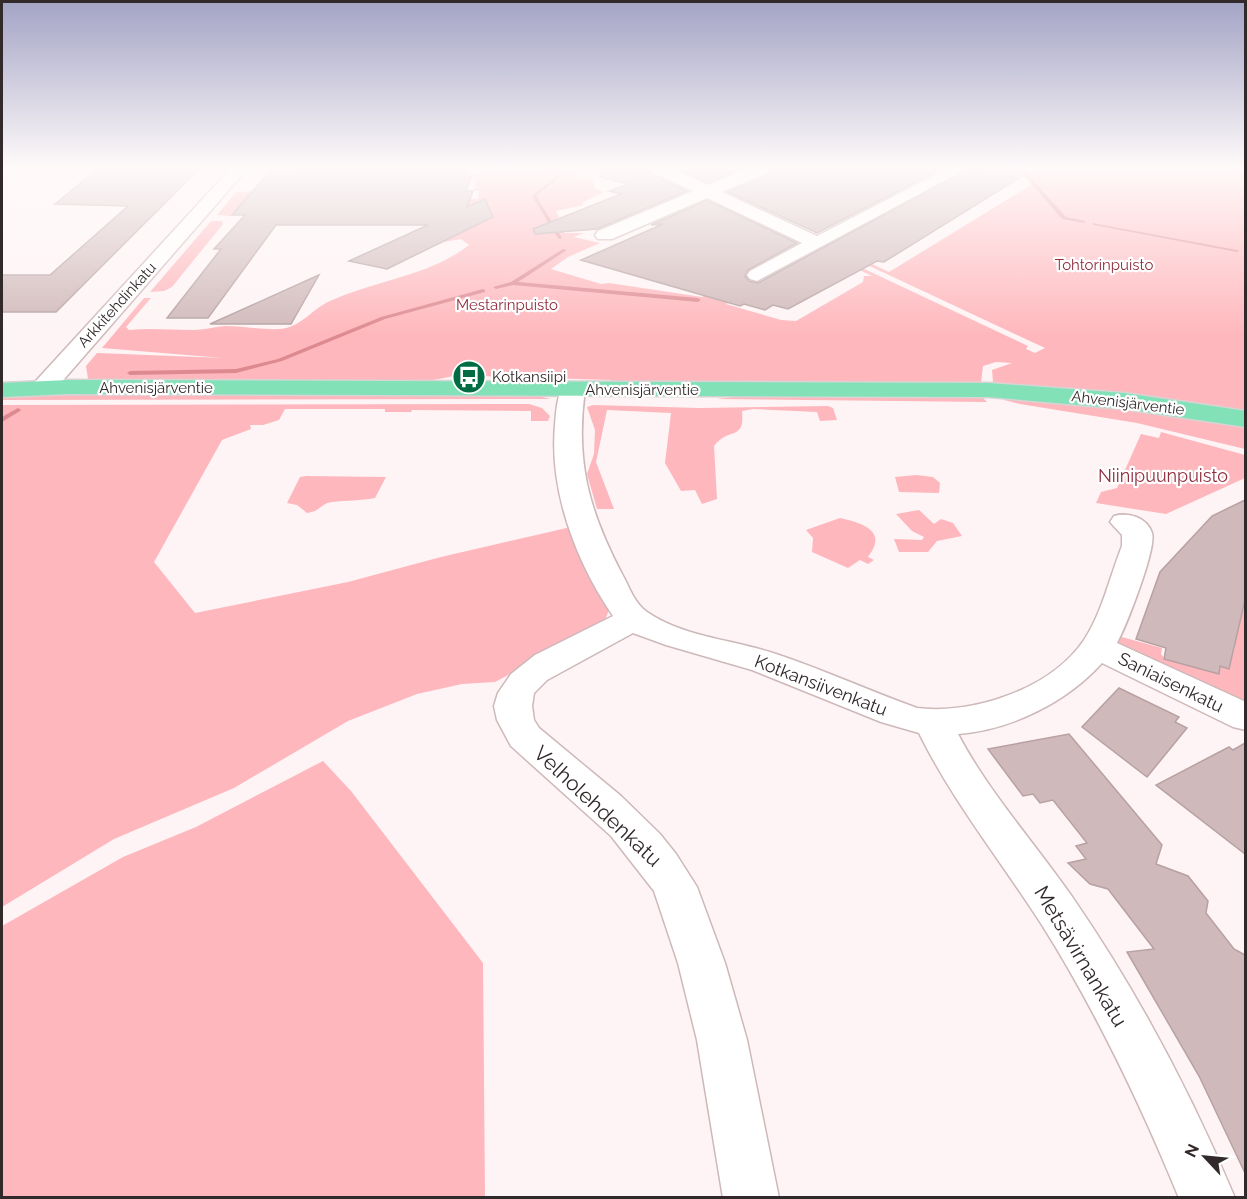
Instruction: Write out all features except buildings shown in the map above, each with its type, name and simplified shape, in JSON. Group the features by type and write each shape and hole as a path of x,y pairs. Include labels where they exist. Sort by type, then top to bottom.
{"main road":[{"name":"Ahvenisjärventie","path":"2,390 43,388 989,390 1124,401 1245,419"}],"street":[{"name":"Arkkitehdinkatu","path":"43,388 190,224"},
{"path":"605,235 631,224"},
{"path":"776,224 817,243"},
{"path":"757,275 853,224"},
{"path":"573,390 566,458 571,491 590,544 633,619"},
{"name":"Kotkansiivenkatu","path":"633,619 665,632 765,662 892,713 934,725 998,712 1037,696 1056,686 1097,647 1137,546 1137,533 1125,522"},
{"name":"Velholehdenkatu","path":"633,619 534,671 516,692 512,711 516,726 525,738 641,841 664,867 675,886 719,1022 736,1102 751,1197"},
{"name":"Saniaisenkatu","path":"1097,647 1193,691 1245,718"},
{"name":"Metsävirnankatu","path":"934,725 963,776 1058,913 1112,1004 1152,1078 1207,1197"}],"green space":[{"path":"208,224 223,224 172,287 164,291 150,292"},
{"path":"465,224 559,224 565,233 584,233 574,237 600,243 568,257 551,269 601,284 609,283 702,297 733,281 756,288 726,304 781,320 796,321 863,282 864,276 872,276 822,252 822,249 1028,346 1026,349 1035,353 1045,348 829,247 834,246 889,272 967,224 1245,224 1245,414 1093,392 993,382 992,370 1012,363 996,362 983,366 981,383 611,383 611,380 479,376 478,373 413,383 88,379 86,366 97,353 223,358 102,348 144,298 151,298 126,327 129,330 197,330 225,326 287,328 300,322 330,301 420,271 454,255 469,245 461,239 443,242 420,237 462,233"},
{"path":"85,394 533,395 551,399 2,400 2,397"},
{"path":"763,394 983,398 987,402 716,399"},
{"path":"1005,398 1086,403 1245,425 1245,449 1137,423 1020,404 1004,400"},
{"path":"529,404 542,408 550,416 548,421 531,421 531,411 412,410 411,412 385,412 385,409 285,409 279,420 263,425 250,425 251,429 222,440 154,562 195,613 348,582 441,557 571,527 610,607 604,623 495,682 462,684 417,694 348,721 234,788 114,839 2,907 2,405"},
{"path":"593,405 699,408 828,406 833,408 837,420 820,421 817,412 753,409 742,411 741,427 735,433 725,436 714,446 717,499 702,504 695,490 681,491 665,463 671,413 607,410 596,462 614,509 597,509 587,474 594,454 595,430 587,407"},
{"name":"Niinipuunpuisto","path":"1161,432 1245,455 1245,478 1166,514 1096,503 1101,492 1117,488 1141,434 1159,438"},
{"path":"916,475 933,477 940,483 939,493 899,492 895,477"},
{"path":"300,477 386,477 375,498 338,501 307,513 297,505 287,503"},
{"path":"919,510 934,524 941,519 953,523 962,536 937,541 928,552 899,552 894,539 922,540 924,537 912,531 896,514"},
{"path":"840,518 870,530 876,541 868,557 874,560 868,564 860,560 848,568 812,552 813,538 806,530"},
{"path":"1235,607 1245,610 1245,708 1120,647 1117,643 1118,636 1162,648 1161,654 1165,659 1219,674 1220,666 1229,668 1235,647 1226,644 1236,638 1241,617"},
{"path":"323,761 351,791 483,963 485,1197 2,1197 2,926 123,857 196,827"}],"waterway":[{"path":"551,224 560,238"},
{"path":"1094,224 1237,251"},
{"path":"513,283 565,250"},
{"path":"496,287 513,283"},
{"path":"513,283 698,300"},
{"path":"130,373 236,371 280,360 383,318 483,291"},
{"path":"2,420 18,410"}],"place":[{"name":"Kotkansiipi","path":"469,377"}],"park label":[{"name":"Tohtorinpuisto","path":"1104,265"},
{"name":"Mestarinpuisto","path":"507,305"}]}
